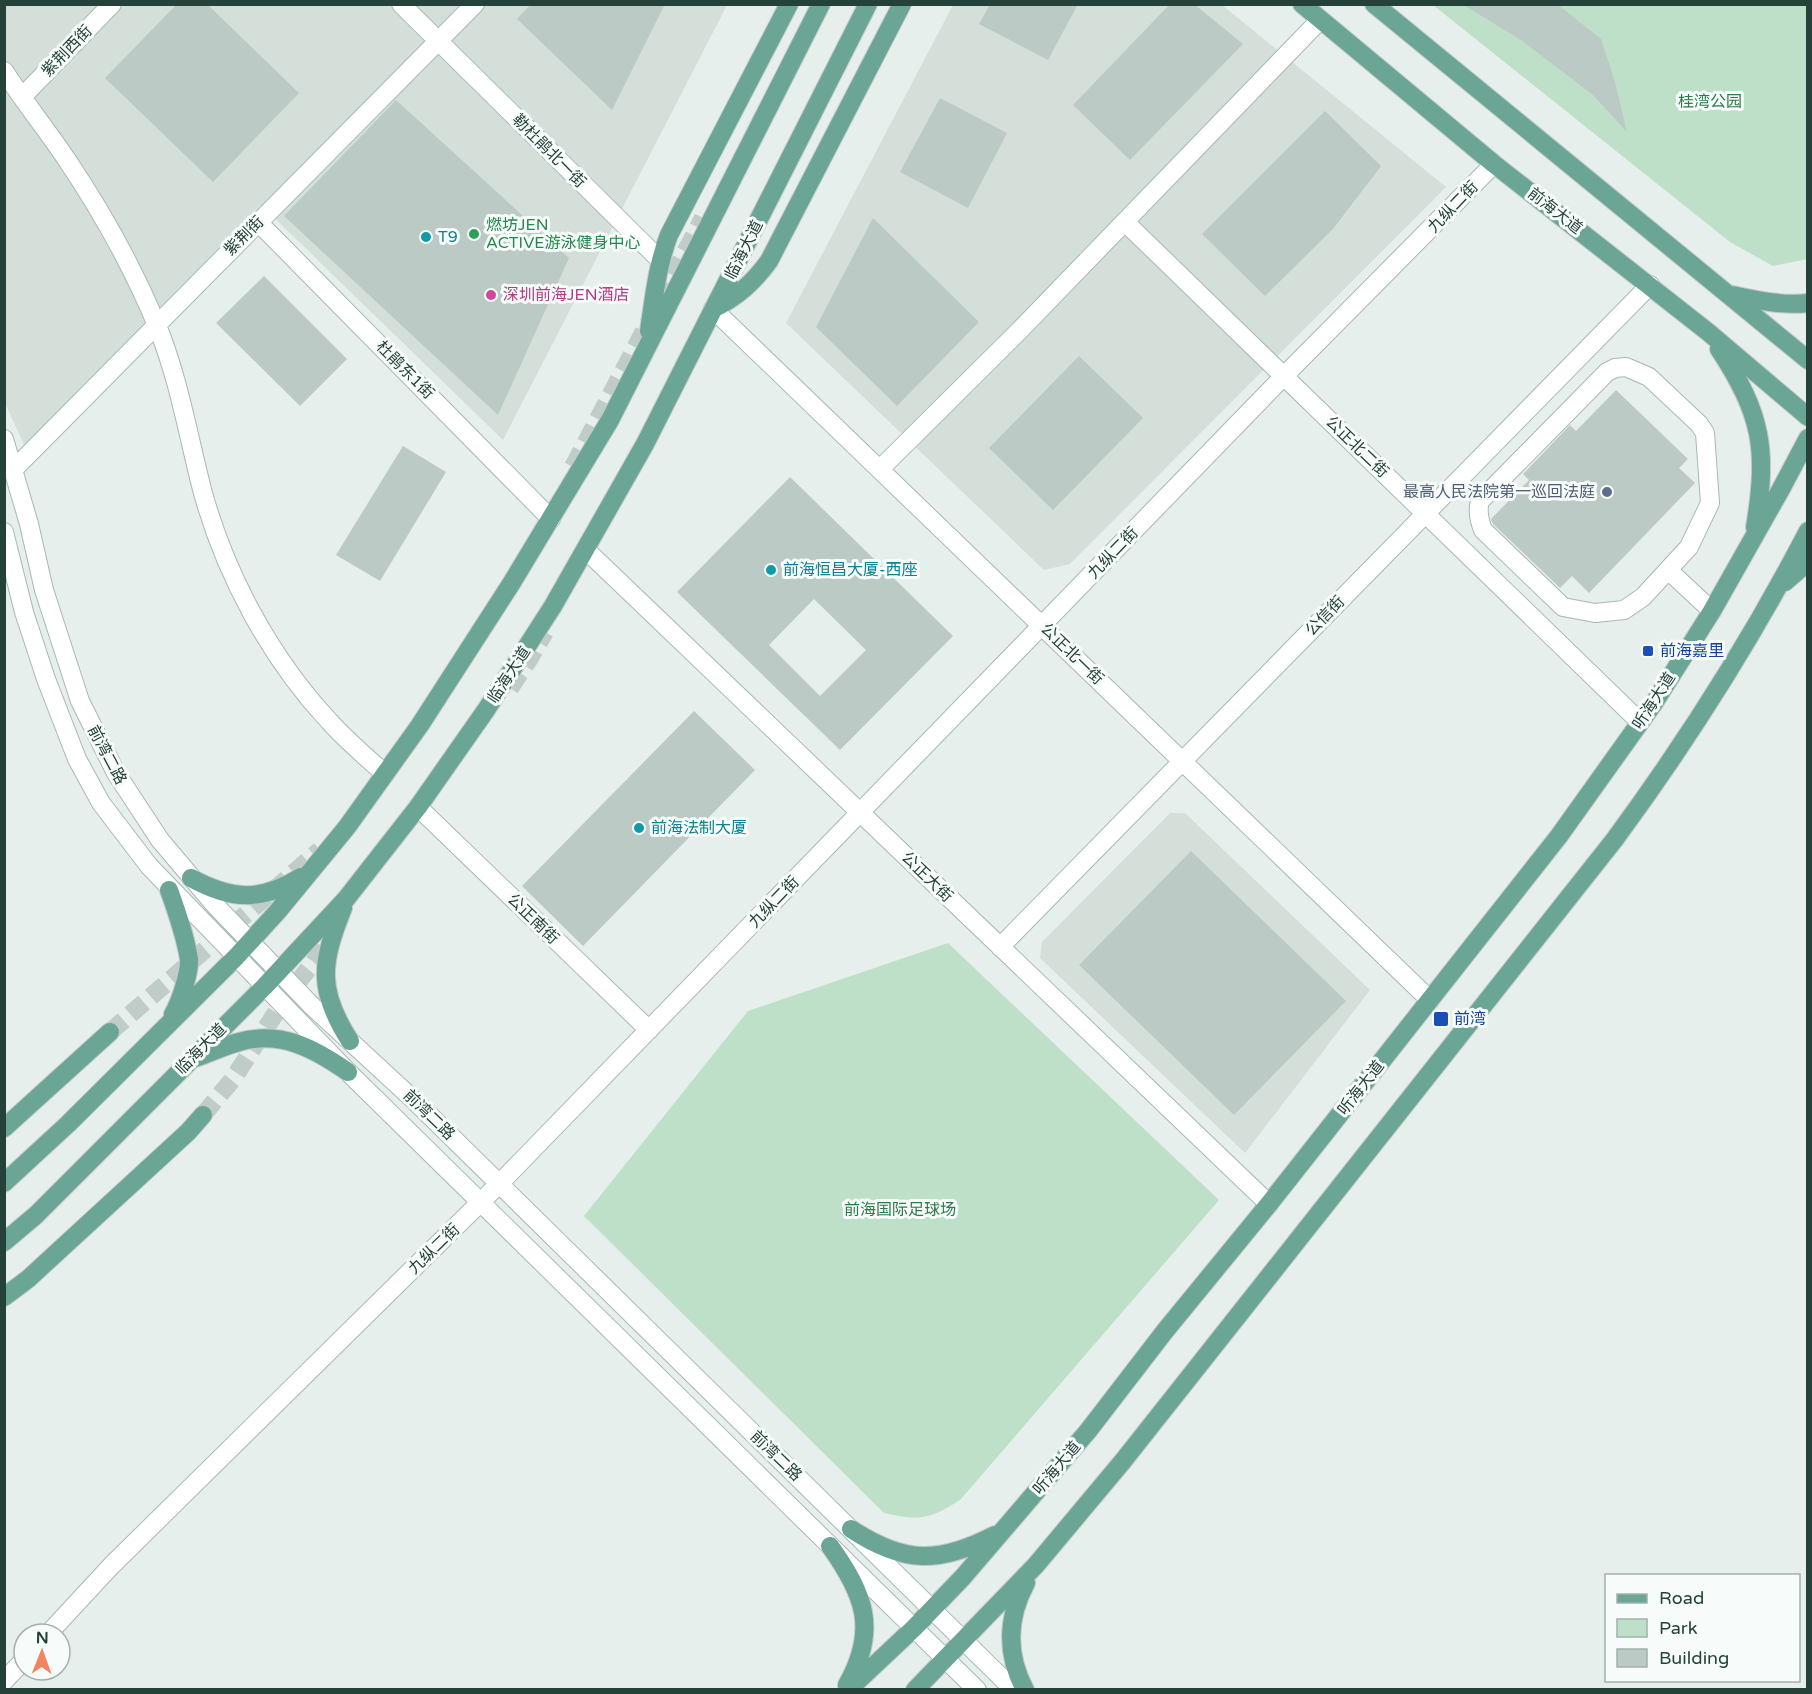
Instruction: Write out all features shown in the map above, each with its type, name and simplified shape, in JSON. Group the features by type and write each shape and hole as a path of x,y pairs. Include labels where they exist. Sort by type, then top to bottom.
{"main road":[{"path":"647,345 660,260 675,223 789,4"},
{"path":"4,1183 68,1124 236,957 279,911 347,827 385,774 460,665 610,420 821,4"},
{"name":"临海大道","path":"4,1242 36,1215 264,987 346,899 418,807 520,659 586,550 645,444 868,4"},
{"path":"713,309 744,291 769,261 902,4"},
{"name":"前海大道","path":"1302,4 1494,164 1708,332 1808,417"},
{"path":"1374,4 1808,360"},
{"path":"1730,295 1766,302 1808,303"},
{"path":"1708,332 1749,400 1759,431 1761,464 1759,501 1753,538"},
{"name":"听海大道","path":"846,1689 932,1610 1088,1431 1559,836 1640,722 1712,611 1808,438"},
{"path":"915,1689 1036,1565 1123,1461 1615,839 1697,721 1808,531"},
{"path":"1775,591 1808,562"},
{"path":"191,878 212,889 244,896 261,894 279,888 310,871"},
{"path":"168,1023 180,1004 189,962 183,931 169,890"},
{"path":"346,899 328,950 325,979 334,1013 350,1041"},
{"path":"4,1128 110,1032"},
{"path":"191,1060 239,1042 269,1038 285,1039 323,1054 348,1072"},
{"path":"4,1297 28,1279 188,1132 203,1115"},
{"path":"851,1529 868,1541 891,1550 908,1555 929,1557 949,1555 972,1548 1004,1530"},
{"path":"830,1546 848,1570 856,1587 862,1603 865,1623 860,1657 846,1689"},
{"path":"1025,1689 1014,1665 1010,1646 1010,1630 1017,1601 1036,1565"}],"street":[{"name":"紫荆西街","path":"22,97 112,4"},
{"name":"勒杜鹃北一街","path":"401,4 660,260"},
{"name":"紫荆街","path":"14,469 475,4"},
{"path":"880,469 1018,332 1320,20"},
{"path":"4,71 92,197 132,270 173,368 203,493 225,555 270,643 308,697 330,722 385,774"},
{"name":"九纵二街","path":"59,1622 111,1566 500,1184 1284,376 1494,164"},
{"name":"杜鹃东1街","path":"258,222 551,519"},
{"name":"公正北二街","path":"1125,222 1640,722"},
{"name":"公信街","path":"1000,947 1650,285"},
{"name":"公正北一街","path":"713,309 1430,1000"},
{"path":"1615,368 1635,369 1649,377 1699,423 1705,433 1710,503 1689,548 1668,570 1643,597 1624,610 1595,613 1563,608 1483,530 1479,521 1480,501 1608,372 1615,368"},
{"path":"1515,423 1536,443"},
{"name":"前湾二路","path":"4,439 29,524 44,590 80,701 99,741 137,808 191,878 278,972 416,1102 1014,1689"},
{"name":"前湾二路","path":"4,531 24,612 76,759 117,826 169,890 348,1072 977,1689"},
{"name":"公正大街","path":"586,550 1269,1204"},
{"path":"1668,570 1712,611"},
{"path":"1543,628 1563,608"},
{"name":"公正南街","path":"418,807 649,1030"}],"shaded area":[{"path":"4,5 727,5 503,440 261,205 25,447 4,401"},
{"path":"953,5 1222,5 1446,187 1070,564 1044,570 786,323"},
{"path":"1170,813 1185,813 1370,990 1245,1153 1040,958 1042,942"}],"green space":[{"name":"桂湾公园","path":"1433,5 1807,5 1807,259 1773,266 1730,242"},
{"name":"前海国际足球场","path":"948,943 1219,1200 961,1499 933,1515 916,1518 884,1513 584,1216 748,1011"}],"building":[{"path":"177,4 207,4 299,93 213,182 105,78"},
{"path":"531,4 665,4 612,110 517,19"},
{"path":"990,4 1078,4 1048,60 979,24"},
{"path":"1170,4 1194,4 1243,44 1130,160 1073,105"},
{"path":"1462,4 1557,4 1601,39 1615,82 1627,132 1593,95 1521,40"},
{"path":"940,98 1007,133 968,208 900,172"},
{"name":"T9","path":"396,100 569,258 498,415 284,216"},
{"path":"1325,111 1381,166 1333,229 1265,296 1202,234"},
{"path":"873,218 979,322 897,406 816,327"},
{"path":"264,276 347,359 300,406 216,323"},
{"path":"1079,356 1143,418 1053,510 989,448"},
{"name":"最高人民法院第一巡回法庭","path":"1616,390 1688,459 1679,468 1695,483 1589,593 1572,576 1560,588 1493,524 1491,519 1529,480 1523,474 1570,425 1576,431"},
{"path":"403,446 446,472 380,581 336,555"},
{"path":"790,477 953,636 840,750 677,592","holes":["814,599 866,650 820,696 769,645"]},
{"name":"前海法制大厦","path":"694,711 755,770 583,946 522,886"},
{"path":"1191,851 1346,1001 1234,1115 1079,965"}],"tunnel":[{"path":"573,467 703,218"},
{"path":"510,688 545,632"},
{"path":"110,1032 320,850"},
{"path":"203,1115 233,1079 288,994 314,962 332,934"}],"place":[{"name":"燃坊JEN ACTIVE游泳健身中心","path":"474,234"},
{"name":"T9","path":"426,237"},
{"name":"深圳前海JEN酒店","path":"491,295"},
{"name":"最高人民法院第一巡回法庭","path":"1607,492"},
{"name":"前海恒昌大厦-西座","path":"771,570"},
{"name":"前海嘉里","path":"1648,651"},
{"name":"前海法制大厦","path":"639,828"},
{"name":"前湾","path":"1441,1019"}]}
